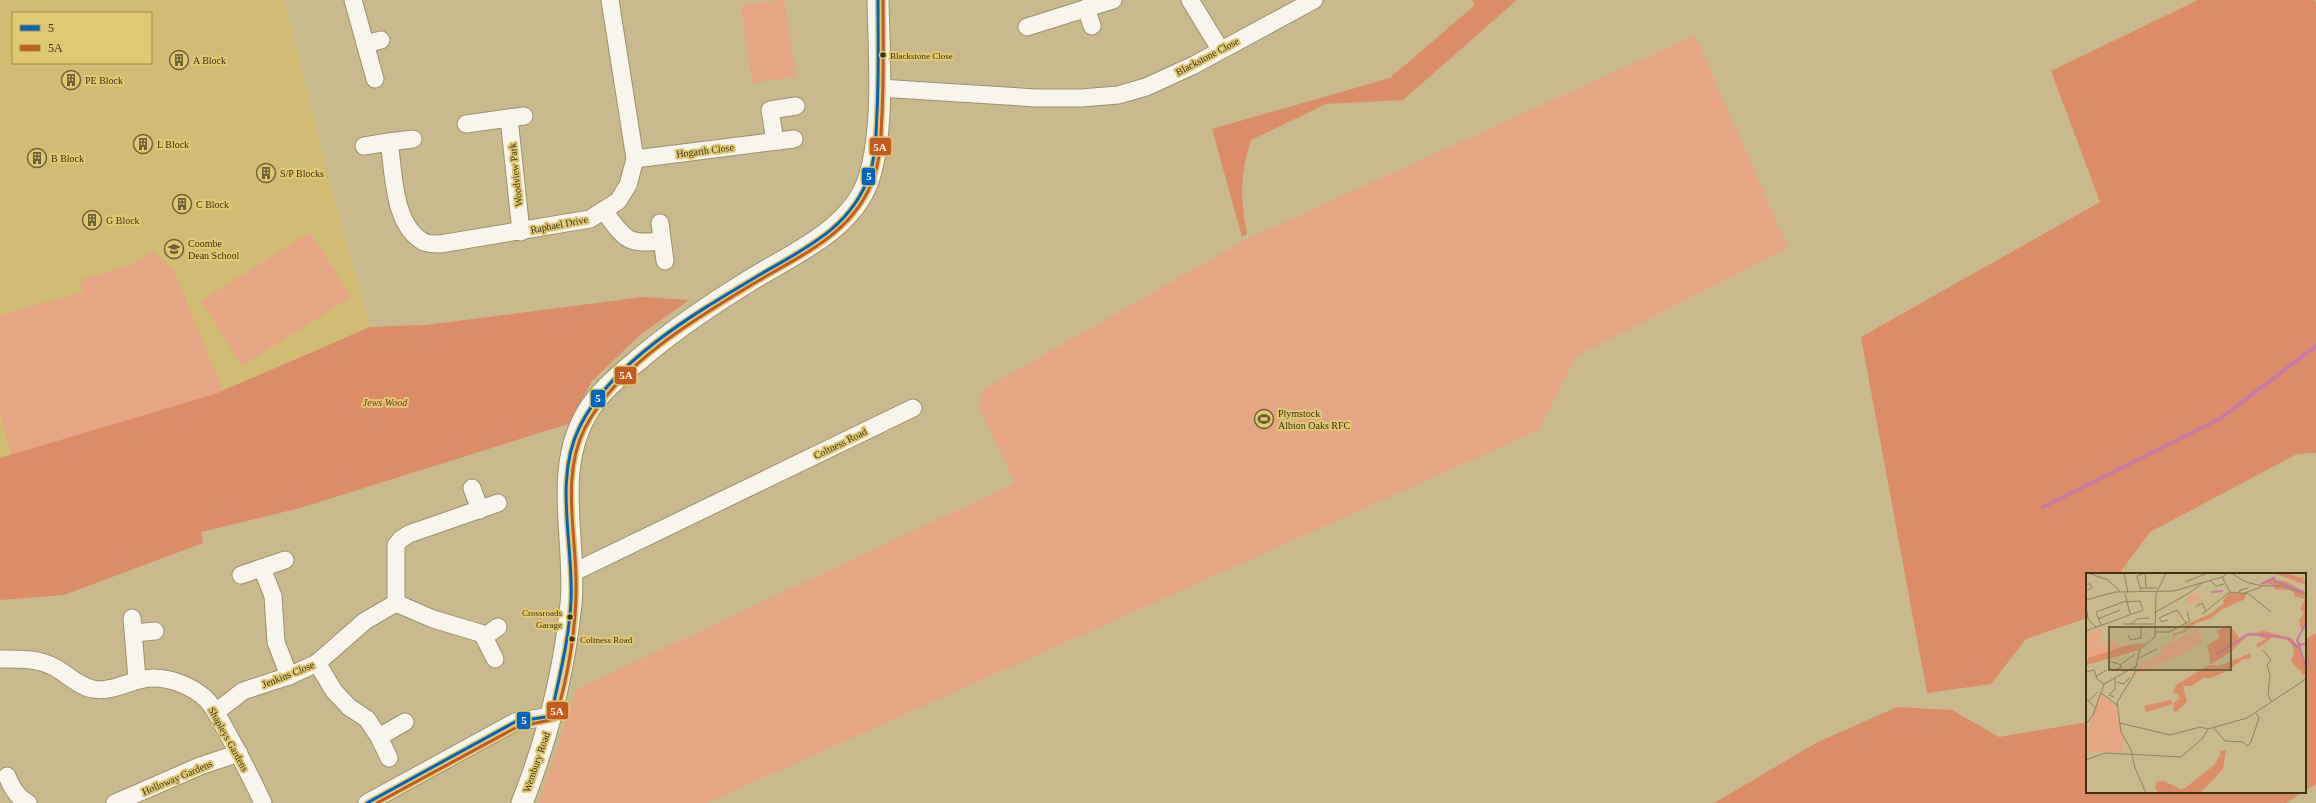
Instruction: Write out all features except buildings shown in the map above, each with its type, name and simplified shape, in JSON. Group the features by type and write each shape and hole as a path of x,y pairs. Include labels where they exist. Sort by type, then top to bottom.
{"street":[{"path":"353,0 375,79"},
{"name":"Raphael Drive","path":"389,142 401,216 411,232 425,242 440,244 521,232 590,219 604,211 618,201 628,185 635,159 610,0"},
{"name":"Wembury Road","path":"522,803 536,769 551,716 565,650 571,603 572,573 567,473 572,447 579,429 600,395 660,341 705,308 807,247 848,215 867,183 872,164 879,88 878,0"},
{"path":"1027,27 1113,0"},
{"path":"1190,0 1220,49"},
{"name":"Blackstone Close","path":"879,88 1036,98 1081,98 1118,95 1146,87 1194,65 1220,49 1314,0"},
{"path":"1086,8 1092,26"},
{"path":"365,44 381,40"},
{"path":"774,141 770,110 796,106"},
{"name":"Woodview Park","path":"466,124 516,117 521,232"},
{"path":"364,146 413,139"},
{"name":"Hogarth Close","path":"635,159 794,139"},
{"path":"604,211 628,240 643,243 662,241"},
{"path":"660,223 665,262"},
{"name":"Coltness Road","path":"572,573 913,408"},
{"path":"472,488 480,510"},
{"path":"495,659 484,637 470,628 433,619 396,603 396,546 401,539 409,534 498,503"},
{"path":"241,575 284,560"},
{"path":"262,568 273,596 276,642 289,676"},
{"name":"Jenkins Close","path":"216,712 243,691 289,676 317,663 365,621 396,603"},
{"path":"137,679 133,626 155,631"},
{"path":"484,637 498,627"},
{"name":"Shapleys Gardens","path":"0,659 29,659 43,662 94,689 110,688 137,679 154,678 173,681 191,688 206,699 216,712 239,752 263,803"},
{"path":"317,663 334,691 349,707 367,719 379,736 389,758"},
{"path":"367,803 515,722 551,716"},
{"path":"379,736 405,722"},
{"name":"Holloway Gardens","path":"115,803 200,766 239,752"},
{"path":"6,786 28,803"}],"shaded area":[{"name":"Coombe Dean School","path":"0,0 284,0 327,171 370,327 208,397 0,458"},
{"path":"784,0 796,77 752,83 741,5"},
{"name":"Plymstock Albion Oaks RFC","path":"1695,35 1788,248 1575,357 1539,430 707,803 539,803 577,689 1015,483 979,408 984,389 1243,241"},
{"path":"310,232 351,297 242,366 201,301"},
{"path":"154,251 175,273 223,391 208,397 11,455 0,413 0,315 83,292 80,280 130,265"}],"green space":[{"path":"1472,0 1517,0 1403,100 1326,104 1251,140 1247,153 1242,187 1243,209 1247,234 1242,237 1212,129 1390,78 1475,5"},
{"path":"2198,0 2314,0 2316,2 2316,453 2297,454 2150,532 2120,573 2086,573 2086,618 2026,639 1991,684 1927,693 1861,337 2100,202 2051,71"},
{"name":"Jews Wood","path":"643,297 689,300 640,335 591,382 571,423 300,508 201,532 203,543 64,595 0,600 0,458 215,394 370,327 426,325"},
{"path":"2316,633 2316,784 2306,790 2306,638"},
{"path":"1897,707 1952,710 1999,737 2086,722 2086,793 2301,793 2286,803 1714,803 1816,743"}],"waterway":[{"path":"2043,507 2221,418 2316,346"}],"transit line":[{"name":"5","path":"367,803 515,722 551,716 570,616 571,580 566,512 566,490 572,446 580,426 595,402 613,380 634,360 682,323 707,306 822,237 837,225 850,211 861,195 869,176 874,153 878,84 878,0"},
{"name":"5A","path":"377,803 517,727 555,719 568,669 575,616 576,582 572,504 573,465 585,428 599,405 618,383 638,363 661,344 710,310 810,250 841,227 854,213 865,196 874,177 879,153 883,85 883,0"}],"place":[{"name":"Blackstone Close","path":"883,55"},
{"name":"A Block","path":"179,60"},
{"name":"PE Block","path":"71,80"},
{"name":"L Block","path":"143,144"},
{"name":"B Block","path":"37,158"},
{"name":"S/P Blocks","path":"266,173"},
{"name":"C Block","path":"182,204"},
{"name":"G Block","path":"92,220"},
{"name":"Coombe Dean School","path":"174,249"},
{"name":"Plymstock Albion Oaks RFC","path":"1264,419"},
{"name":"Crossroads Garage","path":"570,617"},
{"name":"Coltness Road","path":"572,639"}]}
